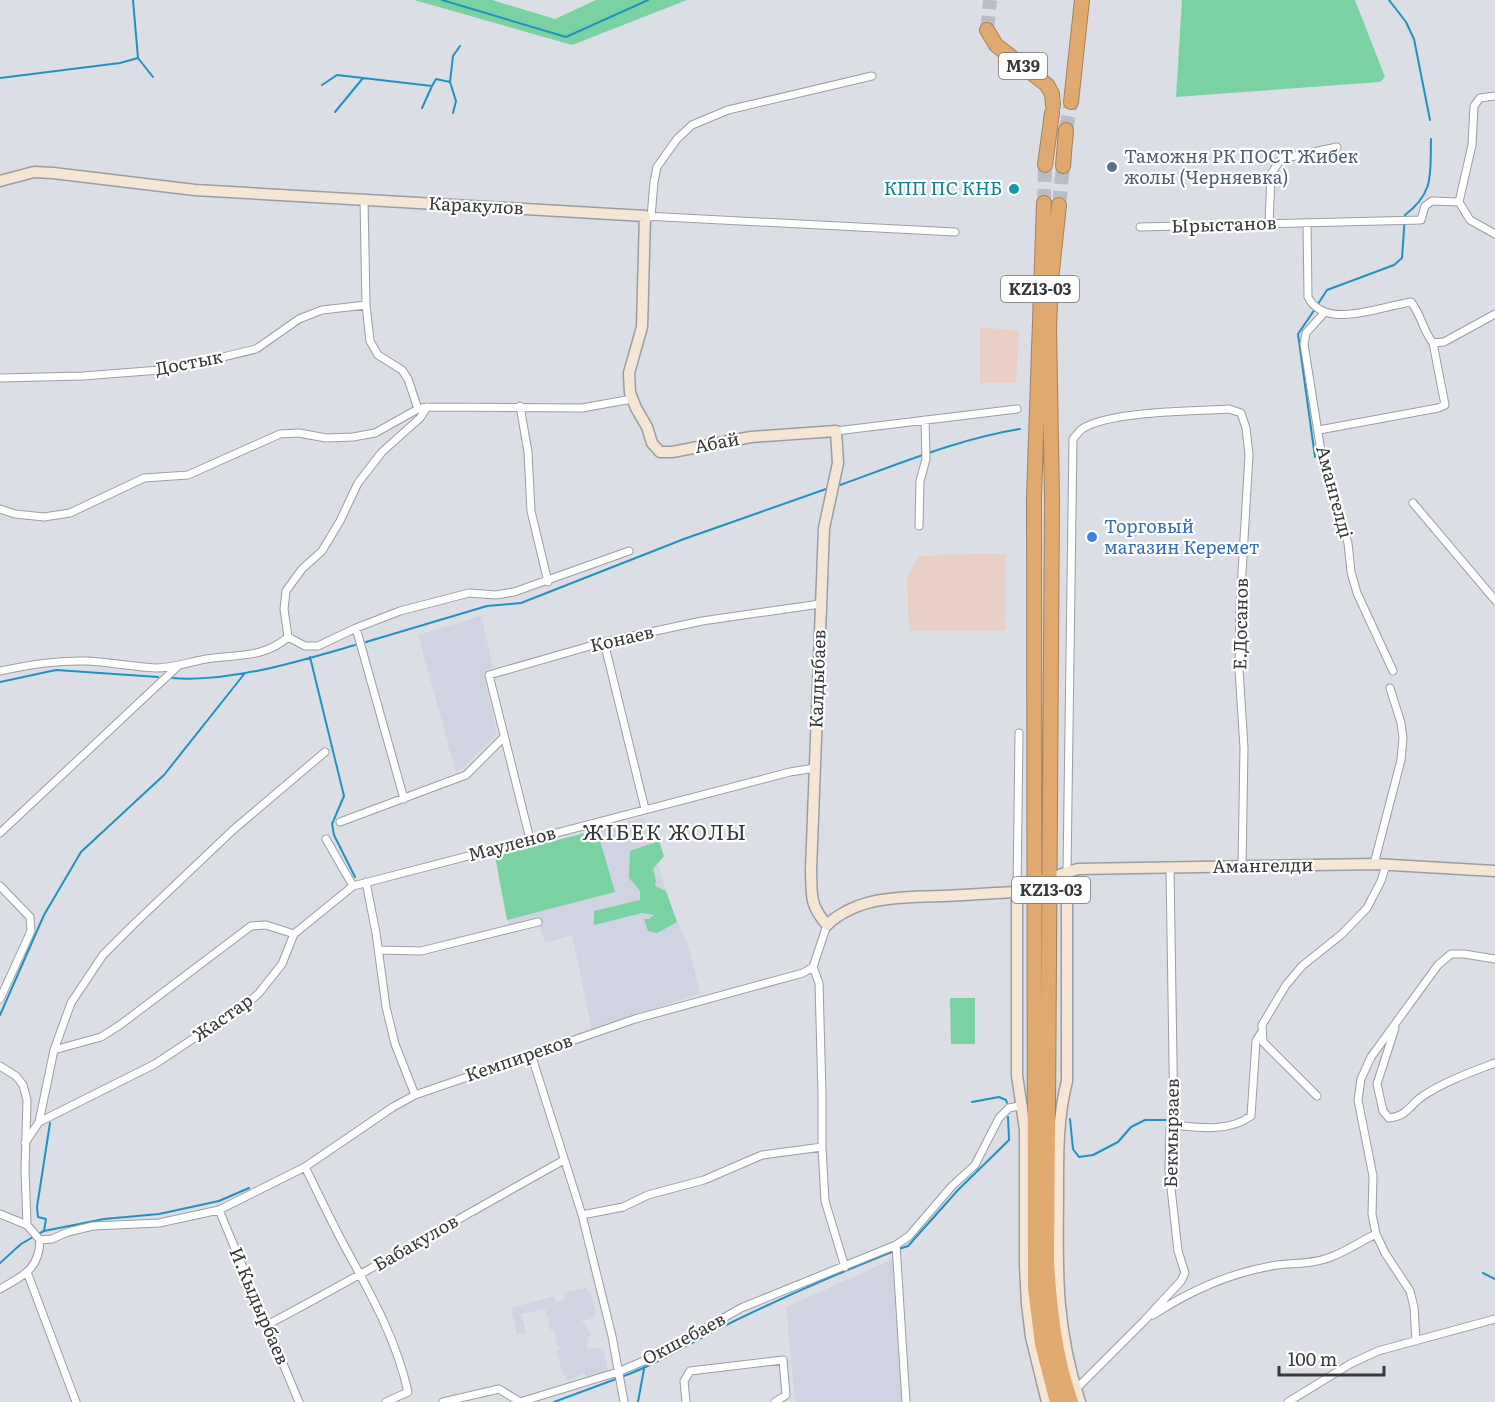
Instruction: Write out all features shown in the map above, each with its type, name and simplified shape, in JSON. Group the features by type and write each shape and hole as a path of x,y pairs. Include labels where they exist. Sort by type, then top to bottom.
{"highway":[{"name":"M39","path":"1071,102 1082,0"},
{"name":"M39","path":"987,30 996,45 1047,85 1052,94 1045,165"},
{"path":"1063,166 1066,130"},
{"name":"KZ13-03","path":"1044,203 1044,375 1052,498 1047,1263 1050,1309 1057,1351 1064,1383 1073,1395"},
{"name":"KZ13-03","path":"1057,1402 1042,1344 1035,1288 1034,497 1059,204"},
{"path":"1034,497 1052,498"}],"main road":[{"name":"Каракулов","path":"0,182 34,172 195,190 648,216"},
{"name":"Абай","path":"648,216 642,327 629,373 632,399 647,427 652,443 660,452 696,448 751,437 836,430"},
{"name":"Калдыбаев","path":"827,925 816,912 812,898 820,604 824,528 838,463 836,430"},
{"name":"Амангелди","path":"1034,883 1078,869 1374,864 1495,871"},
{"path":"1067,872 1067,1081 1061,1110 1057,1279 1059,1316 1073,1395 1080,1402"},
{"path":"827,925 849,909 881,900 901,897 1017,892 1034,883"},
{"path":"1017,892 1017,1075 1025,1130 1027,1304 1033,1346 1047,1402"}],"street":[{"path":"648,216 657,167 677,139 692,125 728,110 872,76"},
{"path":"1495,96 1480,98 1474,106 1472,145 1459,202 1470,220 1495,234"},
{"path":"1269,224 1271,174 1281,159 1337,147"},
{"path":"364,199 366,305 370,341 378,356 402,370 408,379 418,409"},
{"name":"Ырыстанов","path":"1140,227 1421,220 1425,206 1432,201 1459,202"},
{"name":"Каракулов","path":"648,216 955,232"},
{"path":"1307,223 1308,297 1312,304 1324,313 1343,315 1411,302 1425,334 1433,343 1445,405 1318,430"},
{"name":"Достык","path":"0,378 83,376 173,369 256,349 298,320 322,310 366,305"},
{"name":"Амангелді","path":"1324,313 1306,333 1304,344 1323,464 1348,543 1351,573 1393,671"},
{"path":"1433,343 1444,342 1495,314"},
{"path":"0,509 15,514 44,517 70,513 144,478 188,475 280,434 299,433 326,438 375,433 418,409 427,407 582,408 632,399"},
{"path":"520,406 528,452 531,511 548,582"},
{"path":"288,637 284,609 286,591 302,569 322,550 340,521 358,483 382,452 420,418 427,407"},
{"name":"Е.Досанов","path":"1067,872 1073,439 1081,429 1110,419 1138,414 1228,409 1241,413 1246,428 1249,455 1240,606 1239,669 1244,748 1242,867"},
{"name":"Абай","path":"836,430 1017,410"},
{"path":"919,526 920,481 926,459 925,420"},
{"path":"1413,503 1495,600"},
{"path":"288,637 305,646 318,646 400,611 470,593 496,595 514,592 629,552"},
{"name":"Конаев","path":"530,839 489,675 604,642 702,621 820,604"},
{"path":"356,628 404,799"},
{"path":"0,671 38,663 86,661 156,668 177,667 204,659 249,655 276,648 288,637"},
{"path":"604,642 645,810"},
{"path":"0,833 177,667"},
{"path":"1374,864 1401,760 1403,738 1401,723 1390,688"},
{"path":"1017,892 1019,733"},
{"path":"340,822 466,775 504,737"},
{"name":"Жастар","path":"25,1143 39,1122 54,1050 71,1003 103,955 233,830 325,752"},
{"name":"Мауленов","path":"294,934 353,886 790,772 815,768"},
{"path":"326,839 353,886"},
{"path":"1317,1096 1263,1042 1262,1025 1302,966 1342,934 1367,908 1386,866"},
{"name":"Бекмырзаев","path":"1073,1395 1181,1281 1185,1273 1178,1251 1168,1170 1170,1130 1174,1125 1170,868"},
{"path":"366,882 379,950 386,1007 395,1044 415,1095"},
{"path":"0,886 30,917 31,931 0,999"},
{"path":"379,950 421,951 538,922"},
{"path":"54,1050 101,1037 250,927 266,925 294,934"},
{"path":"827,925 813,967 819,983 822,1148 825,1201 845,1267"},
{"name":"Жастар","path":"39,1122 155,1064 250,1001 260,993 282,964 294,934"},
{"path":"1416,1341 1414,1307 1410,1291 1385,1253 1376,1234 1372,1214 1373,1176 1358,1100 1361,1078 1371,1057 1438,965 1451,954 1495,959"},
{"name":"Кемпиреков","path":"40,1240 52,1239 68,1232 93,1226 159,1223 219,1210 305,1167 393,1107 415,1095 635,1019 803,973 813,967"},
{"path":"1398,1020 1377,1084 1383,1111 1389,1118 1400,1117 1421,1098 1468,1073 1495,1063"},
{"path":"1174,1125 1197,1128 1240,1124 1251,1116 1256,1041 1261,1033"},
{"path":"531,1054 582,1215 612,1336 624,1402"},
{"path":"0,1066 16,1076 23,1085 27,1100 25,1143 27,1225"},
{"name":"Окшебаев","path":"443,1402 499,1389 520,1402 618,1372 660,1354 741,1308 896,1245 915,1230 952,1186 975,1164 999,1118 1009,1108 1023,1105"},
{"path":"582,1215 622,1207 648,1196 704,1180 762,1155 822,1148"},
{"name":"Бабакулов","path":"267,1325 361,1276 435,1231 564,1160"},
{"path":"305,1167 386,1324 402,1368 408,1392 386,1402"},
{"name":"И.Кыдырбаев","path":"219,1210 298,1402"},
{"path":"0,1214 27,1225 40,1240 39,1254 34,1266 0,1289"},
{"path":"1143,1322 1173,1302 1222,1279 1276,1265 1313,1262 1332,1257 1376,1234"},
{"path":"896,1245 906,1402"},
{"path":"27,1272 76,1402"},
{"path":"1288,1402 1350,1364 1378,1352 1495,1319"},
{"path":"686,1402 684,1381 690,1371 783,1360 786,1395 775,1402"}],"shaded area":[{"path":"980,327 1019,331 1016,383 980,383"},
{"path":"1006,554 1005,631 909,631 907,576 920,556"},
{"path":"481,616 493,667 483,672 497,733 456,772 418,635"},
{"path":"644,818 671,907 687,941 700,993 592,1031 572,935 545,943 537,920 509,927 495,856"},
{"path":"893,1259 903,1402 795,1402 786,1307"},
{"path":"586,1288 587,1291 590,1290 596,1313 593,1314 594,1318 582,1321 591,1334 588,1338 589,1342 586,1343 588,1349 599,1347 603,1349 608,1371 587,1383 585,1373 567,1381 563,1375 556,1350 560,1349 555,1341 556,1334 553,1330 551,1331 548,1321 551,1318 547,1319 545,1309 521,1314 526,1333 517,1335 511,1308 554,1296 556,1302 565,1300 564,1293"}],"green space":[{"path":"414,0 492,0 555,19 596,0 687,0 572,45"},
{"path":"1182,0 1355,0 1385,77 1380,82 1176,97"},
{"path":"597,830 615,892 507,920 495,856"},
{"path":"659,841 664,856 653,869 655,886 666,891 677,922 657,933 648,931 644,919 649,919 654,915 642,913 594,925 594,911 640,900 640,891 629,878 630,851"},
{"path":"950,998 975,998 975,1044 951,1044"}],"waterway":[{"path":"0,78 120,63 138,58 133,0"},
{"path":"442,0 566,37 648,0"},
{"path":"1389,0 1406,22 1414,39 1430,120"},
{"path":"322,85 337,75 432,86 436,79 450,82 453,56 460,46"},
{"path":"138,58 153,77"},
{"path":"335,112 363,78"},
{"path":"450,82 456,101 453,113"},
{"path":"422,108 432,86"},
{"path":"1318,304 1327,290 1394,265 1402,258 1405,215 1422,198 1429,182 1431,139"},
{"path":"1315,309 1298,334 1315,457"},
{"path":"840,485 951,446 1020,429"},
{"path":"366,642 487,606 521,603 684,539 826,489"},
{"path":"172,678 194,679 240,674 288,664 355,645"},
{"path":"310,657 344,796 332,824 334,835 355,877"},
{"path":"0,682 56,670 158,677"},
{"path":"0,1015 44,915 81,852 164,775 245,673"},
{"path":"972,1102 999,1097 1007,1103"},
{"path":"899,1249 908,1246 958,1190 1009,1140 1008,1117"},
{"path":"1070,1119 1073,1149 1079,1157 1093,1155 1118,1142 1131,1127 1145,1120 1166,1120"},
{"path":"44,1231 46,1219 38,1217 37,1207 50,1123"},
{"path":"38,1234 104,1219 159,1214 219,1201 249,1188"},
{"path":"0,1263 21,1244 33,1237"},
{"path":"621,1377 658,1361 760,1309 894,1251"},
{"path":"1483,1273 1495,1279"},
{"path":"638,1402 644,1369"},
{"path":"554,1402 616,1379"}],"tunnel":[{"path":"987,30 990,0"},
{"path":"1066,130 1071,102"},
{"path":"1044,203 1045,165"},
{"path":"1059,205 1063,166"}],"place":[{"name":"Таможня РК ПОСТ Жибек жолы (Черняевка)","path":"1112,167"},
{"name":"КПП ПС КНБ","path":"1014,189"},
{"name":"Торговый магазин Керемет","path":"1092,537"}],"district":[{"name":"ЖІБЕК ЖОЛЫ","path":"665,833"}]}
